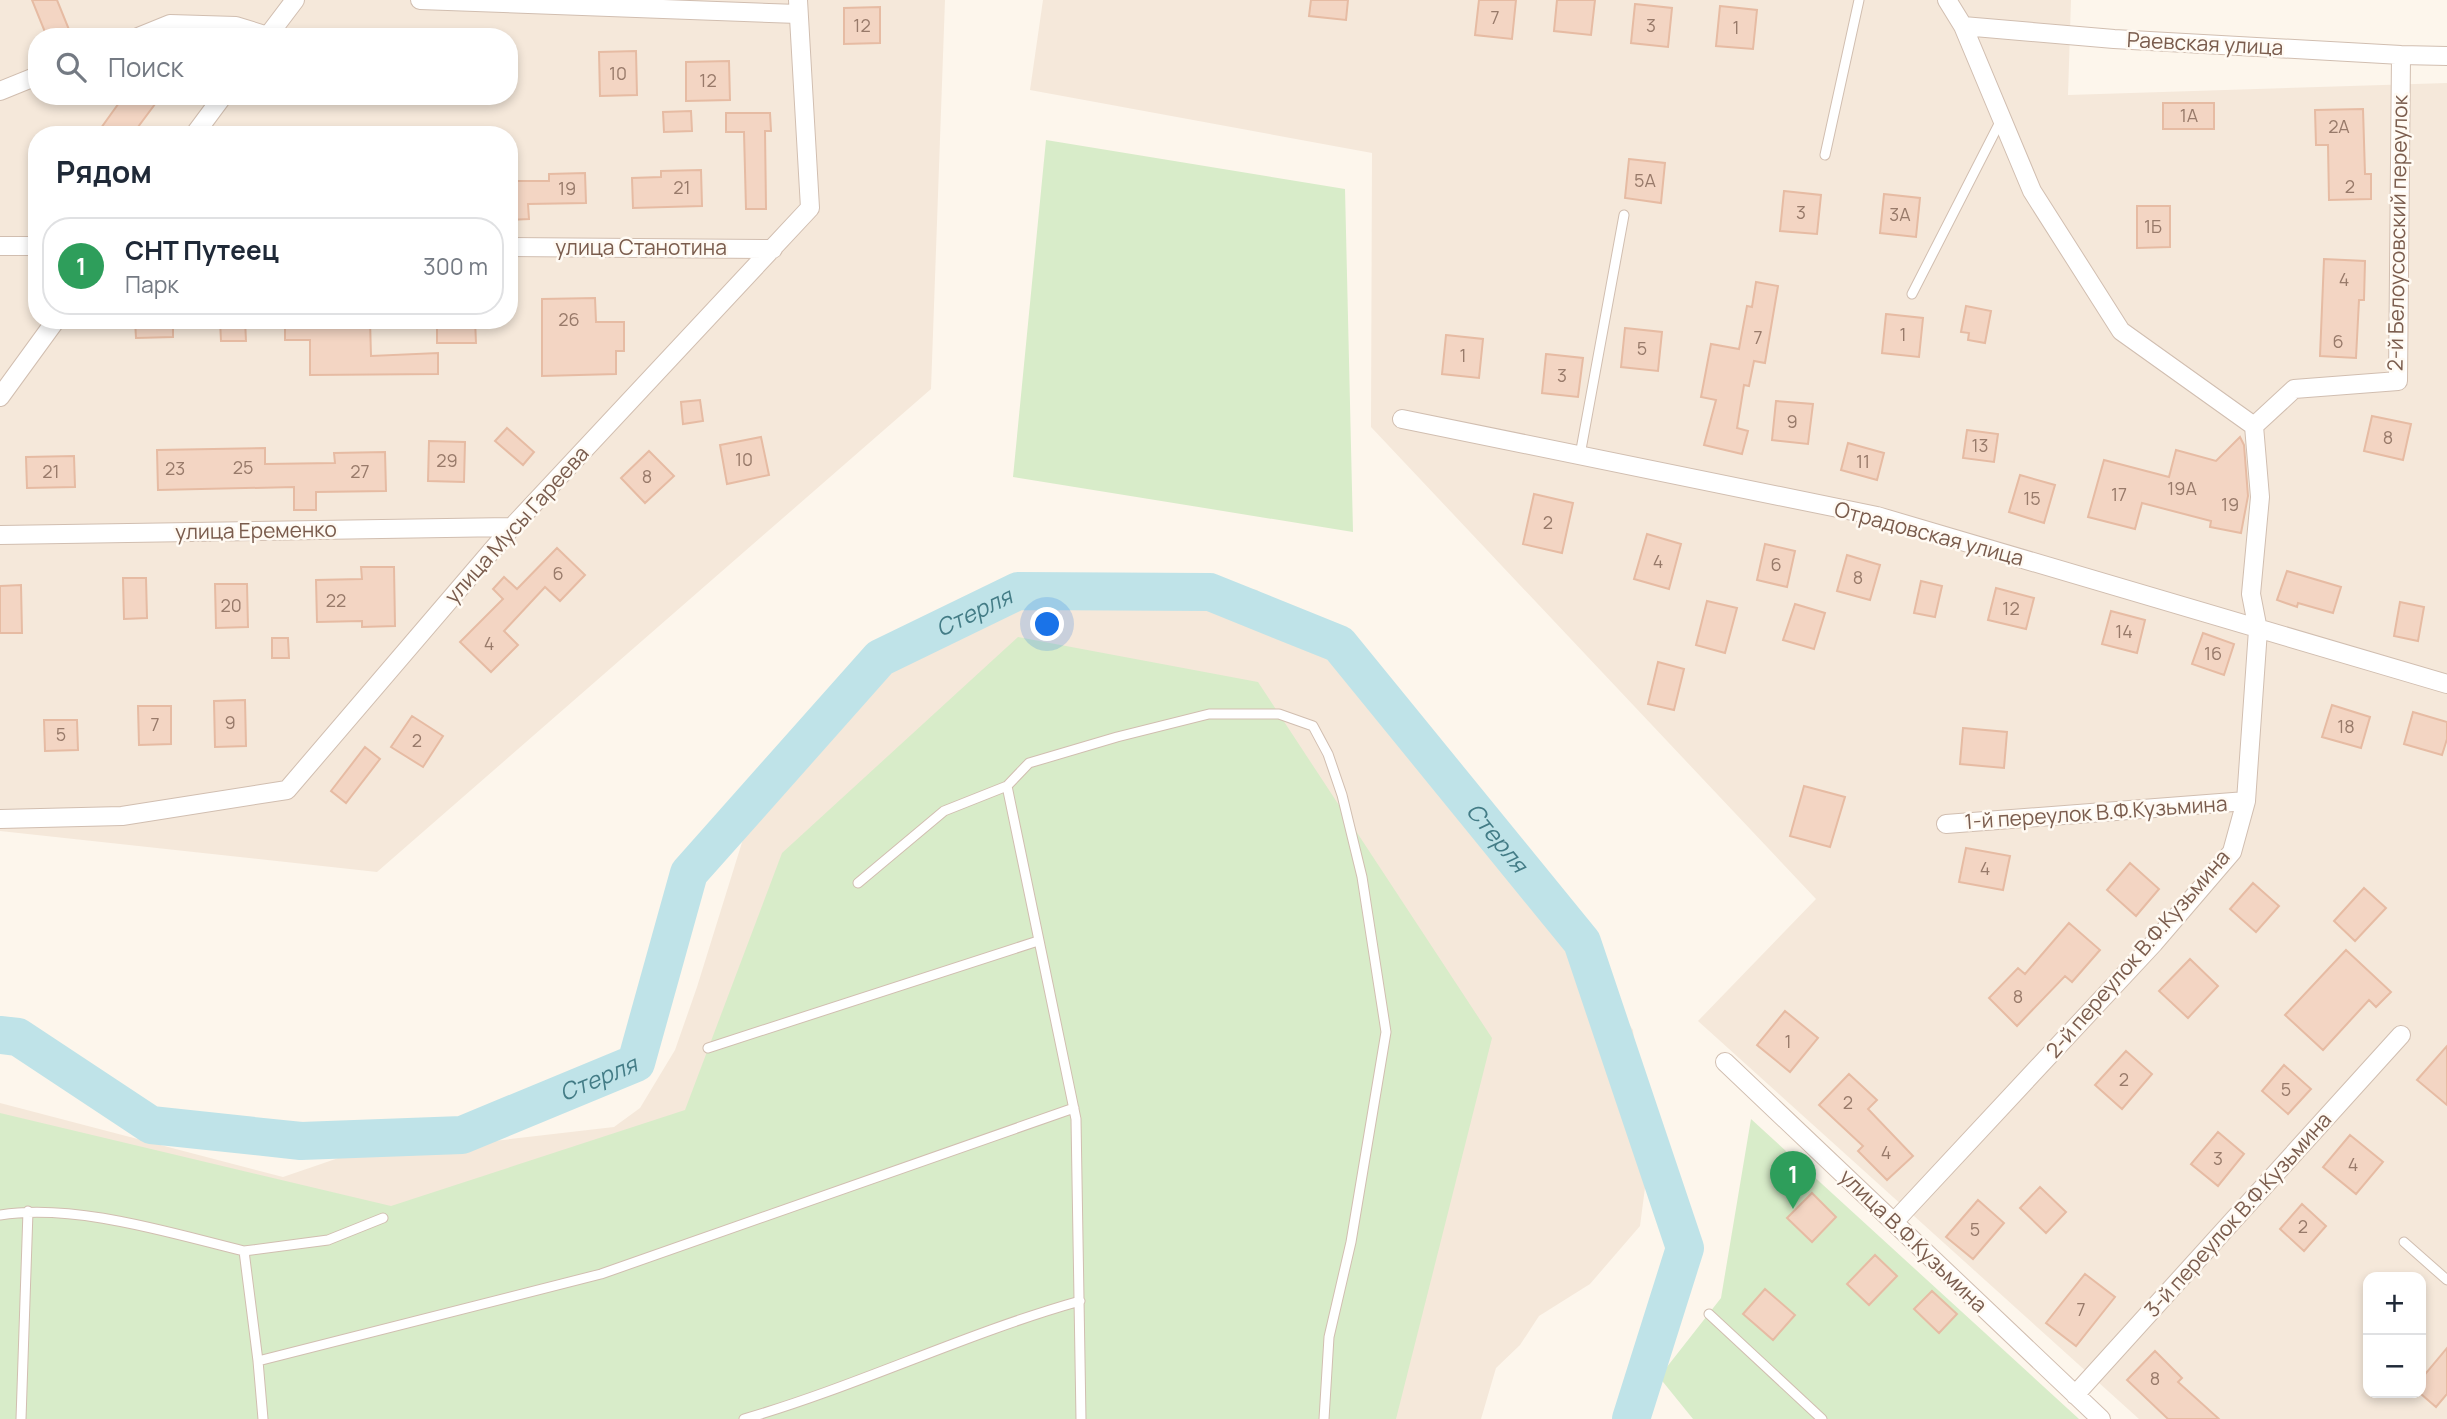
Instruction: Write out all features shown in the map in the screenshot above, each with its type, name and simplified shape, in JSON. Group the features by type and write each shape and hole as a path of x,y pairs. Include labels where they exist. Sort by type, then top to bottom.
{"street":[{"path":"273,28 295,0"},
{"path":"420,0 799,7"},
{"path":"1947,0 1962,26 2032,191 2122,331 2253,426"},
{"name":"улица Мусы Гареева","path":"0,819 122,816 287,790 512,527 810,208 799,7"},
{"path":"160,28 170,24 242,28"},
{"name":"Раевская улица","path":"1962,26 2114,39 2400,55 2447,55"},
{"name":"2-й Белоусовский переулок","path":"2253,426 2294,389 2398,381 2400,55"},
{"path":"0,91 28,80"},
{"path":"201,126 216,105"},
{"path":"0,246 28,246"},
{"name":"улица Станотина","path":"518,247 773,249"},
{"path":"0,397 49,329"},
{"name":"Отрадовская улица","path":"1402,419 1877,516 2447,684"},
{"name":"2-й переулок В.Ф.Кузьмина","path":"1894,1222 2154,943 2232,852 2246,801 2258,630 2251,594 2260,497 2253,426"},
{"name":"улица Еременко","path":"0,536 512,527"},
{"name":"1-й переулок В.Ф.Кузьмина","path":"1945,824 2246,801"},
{"name":"3-й переулок В.Ф.Кузьмина","path":"2075,1395 2400,1035"},
{"name":"улица В.Ф.Кузьмина","path":"1725,1062 2101,1419"}],"lane":[{"path":"1825,155 1859,0"},
{"path":"1912,294 2001,120"},
{"path":"1580,456 1624,215"},
{"path":"858,883 944,811 1007,786 1029,763 1116,737 1209,714 1279,714 1313,726 1328,754 1342,795 1362,877 1386,1032 1351,1242 1329,1337 1324,1419"},
{"path":"1007,786 1076,1119 1081,1419"},
{"path":"709,1048 1038,941"},
{"path":"258,1361 601,1273 1074,1108"},
{"path":"0,1215 28,1211 127,1222 244,1251 328,1240 383,1218"},
{"path":"21,1419 28,1211"},
{"path":"2404,1242 2447,1280"},
{"path":"244,1251 263,1419"},
{"path":"744,1419 788,1406 1030,1315 1080,1301"},
{"path":"1709,1314 1822,1419"}],"shaded area":[{"path":"0,0 945,0 931,389 377,872 0,831"},
{"path":"1043,0 2071,0 2068,95 2447,83 2447,1419 2139,1419 1698,1021 1816,899 1371,427 1372,153 1030,90"},
{"path":"1181,575 1257,590 1365,666 1449,756 1633,1030 1646,1155 1646,1180 1640,1226 1590,1284 1539,1316 1520,1345 1496,1368 1481,1419 0,1419 0,1103 283,1177 397,1138 494,1141 614,1127 640,1108 675,1050 753,807 806,719 925,630 1057,578"}],"green space":[{"path":"1046,140 1345,189 1353,532 1013,477"},
{"path":"1018,637 1258,682 1492,1038 1396,1419 0,1419 0,1113 391,1206 685,1110 782,853"},
{"path":"1751,1119 2079,1419 1693,1419 1659,1377 1721,1298"}],"building":[{"path":"32,0 57,0 68,28 43,28"},
{"path":"1311,0 1348,0 1346,20 1309,16"},
{"path":"1479,0 1516,0 1512,39 1475,35"},
{"path":"1557,0 1595,0 1591,35 1554,31"},
{"path":"1635,4 1672,8 1668,47 1631,43"},
{"path":"1720,6 1757,10 1753,49 1716,46"},
{"path":"880,7 880,43 844,44 844,8"},
{"path":"636,51 637,95 600,96 599,52"},
{"path":"729,61 730,100 686,101 686,62"},
{"path":"2163,103 2214,103 2214,129 2163,129"},
{"path":"118,105 154,105 139,126 102,126"},
{"path":"2363,109 2365,174 2371,174 2371,199 2329,200 2328,145 2316,145 2315,110"},
{"path":"691,111 692,131 664,132 663,112"},
{"path":"726,113 770,113 771,131 765,131 766,209 746,209 744,132 726,132"},
{"path":"1629,159 1665,163 1661,203 1625,198"},
{"path":"701,170 702,206 633,208 632,178 661,177 661,171"},
{"path":"585,173 586,203 528,204 529,219 518,220 518,181 549,181 549,174"},
{"path":"1784,191 1821,195 1817,234 1780,231"},
{"path":"1884,194 1920,198 1916,237 1880,233"},
{"path":"2137,206 2170,206 2170,247 2137,248"},
{"path":"2324,259 2365,261 2364,300 2359,300 2356,358 2320,356"},
{"path":"1756,282 1778,286 1765,363 1754,361 1749,386 1744,385 1737,428 1748,431 1742,454 1704,445 1716,400 1701,397 1711,344 1739,349 1747,306 1752,307"},
{"path":"595,298 596,322 624,322 624,351 616,351 616,374 542,376 542,299"},
{"path":"1966,306 1991,311 1985,343 1968,340 1969,333 1961,332"},
{"path":"1886,314 1923,318 1919,357 1882,353"},
{"path":"1625,328 1662,332 1658,371 1621,367"},
{"path":"136,329 173,329 173,337 136,338"},
{"path":"220,329 245,329 246,341 221,341"},
{"path":"285,329 370,329 371,356 438,353 438,374 310,375 310,340 285,340"},
{"path":"437,329 475,329 476,343 437,343"},
{"path":"1446,335 1483,339 1479,378 1442,374"},
{"path":"1546,354 1583,358 1578,397 1542,393"},
{"path":"700,400 703,421 683,424 681,402"},
{"path":"1776,401 1813,404 1808,444 1772,440"},
{"path":"2372,416 2411,424 2403,460 2364,451"},
{"path":"507,428 534,452 523,465 495,441"},
{"path":"1967,430 1998,434 1994,462 1963,458"},
{"path":"761,437 769,475 727,484 720,445"},
{"path":"2240,437 2244,445 2248,496 2241,533 2210,527 2211,521 2142,503 2135,529 2088,517 2104,460 2169,477 2176,450 2216,461"},
{"path":"429,441 465,442 464,482 428,481"},
{"path":"1848,443 1884,453 1877,480 1841,470"},
{"path":"265,448 265,464 335,463 334,453 385,452 386,491 316,492 316,510 294,510 294,487 158,490 157,450"},
{"path":"649,451 674,476 645,503 621,478"},
{"path":"74,456 75,487 27,488 26,457"},
{"path":"2020,475 2055,485 2044,523 2009,512"},
{"path":"1534,494 1573,503 1562,553 1523,544"},
{"path":"1647,534 1681,544 1669,589 1634,579"},
{"path":"1765,544 1795,551 1787,587 1757,580"},
{"path":"557,548 585,575 560,601 545,587 504,631 518,645 491,672 460,642 503,599 493,589 504,577 517,589"},
{"path":"1847,555 1880,565 1870,600 1837,591"},
{"path":"361,567 394,567 395,626 362,627 362,621 317,622 316,580 362,579"},
{"path":"2287,571 2341,587 2333,613 2298,603 2297,607 2277,600"},
{"path":"123,578 146,578 147,618 124,619"},
{"path":"1921,581 1942,586 1935,617 1914,613"},
{"path":"215,584 247,584 248,627 216,628"},
{"path":"21,585 22,633 0,633 0,586"},
{"path":"1996,588 2034,598 2026,629 1988,620"},
{"path":"1707,601 1737,608 1725,653 1696,645"},
{"path":"2400,602 2424,607 2418,641 2394,636"},
{"path":"1795,604 1825,613 1814,649 1783,640"},
{"path":"2111,611 2145,620 2137,653 2102,644"},
{"path":"2203,633 2234,644 2224,675 2192,664"},
{"path":"272,638 288,638 289,658 272,658"},
{"path":"1658,662 1684,669 1674,710 1648,704"},
{"path":"245,700 246,746 215,747 214,701"},
{"path":"2332,705 2370,717 2361,748 2322,737"},
{"path":"138,706 171,706 171,744 139,745"},
{"path":"2413,712 2447,722 2447,739 2442,755 2404,744"},
{"path":"412,716 443,736 423,767 391,747"},
{"path":"44,720 77,720 78,750 45,751"},
{"path":"1963,728 2007,732 2004,768 1960,764"},
{"path":"365,747 380,759 346,803 331,791"},
{"path":"1804,786 1845,797 1830,847 1790,836"},
{"path":"1966,848 2010,856 2003,890 1959,882"},
{"path":"2130,863 2159,889 2136,916 2107,890"},
{"path":"2253,883 2279,906 2256,932 2230,909"},
{"path":"2364,888 2386,908 2355,941 2334,921"},
{"path":"2069,923 2100,950 2072,982 2065,976 2017,1026 1989,998 2018,968 2025,974"},
{"path":"2346,950 2391,992 2376,1007 2369,1000 2323,1050 2285,1015"},
{"path":"2190,959 2218,986 2188,1018 2159,991"},
{"path":"1785,1011 1818,1038 1790,1072 1757,1045"},
{"path":"2447,1046 2447,1105 2417,1080"},
{"path":"2126,1051 2152,1074 2122,1109 2095,1085"},
{"path":"2284,1065 2311,1089 2288,1114 2262,1091"},
{"path":"1849,1074 1877,1100 1868,1109 1913,1156 1887,1180 1858,1151 1863,1146 1819,1105"},
{"path":"2218,1132 2244,1154 2218,1186 2191,1164"},
{"path":"2350,1135 2383,1162 2356,1194 2323,1167"},
{"path":"2040,1187 2066,1212 2046,1233 2020,1208"},
{"path":"1812,1193 1836,1217 1812,1242 1787,1218"},
{"path":"1978,1200 2004,1223 1973,1259 1946,1237"},
{"path":"2302,1204 2326,1226 2304,1251 2280,1229"},
{"path":"1875,1255 1897,1276 1869,1305 1847,1284"},
{"path":"2085,1274 2115,1297 2076,1346 2046,1323"},
{"path":"1765,1289 1795,1315 1773,1340 1743,1314"},
{"path":"1932,1291 1957,1314 1939,1333 1914,1309"},
{"path":"2447,1348 2447,1394 2436,1407 2426,1398 2426,1373"},
{"path":"2155,1351 2182,1378 2178,1382 2219,1419 2168,1419 2127,1380"}],"waterway":[{"name":"Стерля","path":"0,1035 18,1037 151,1125 301,1141 462,1135 636,1063 689,873 880,658 1018,591 1210,592 1339,644 1582,942 1685,1248 1631,1419"}],"place":[{"name":"СНТ Путеец","path":"1793,1209"}]}
